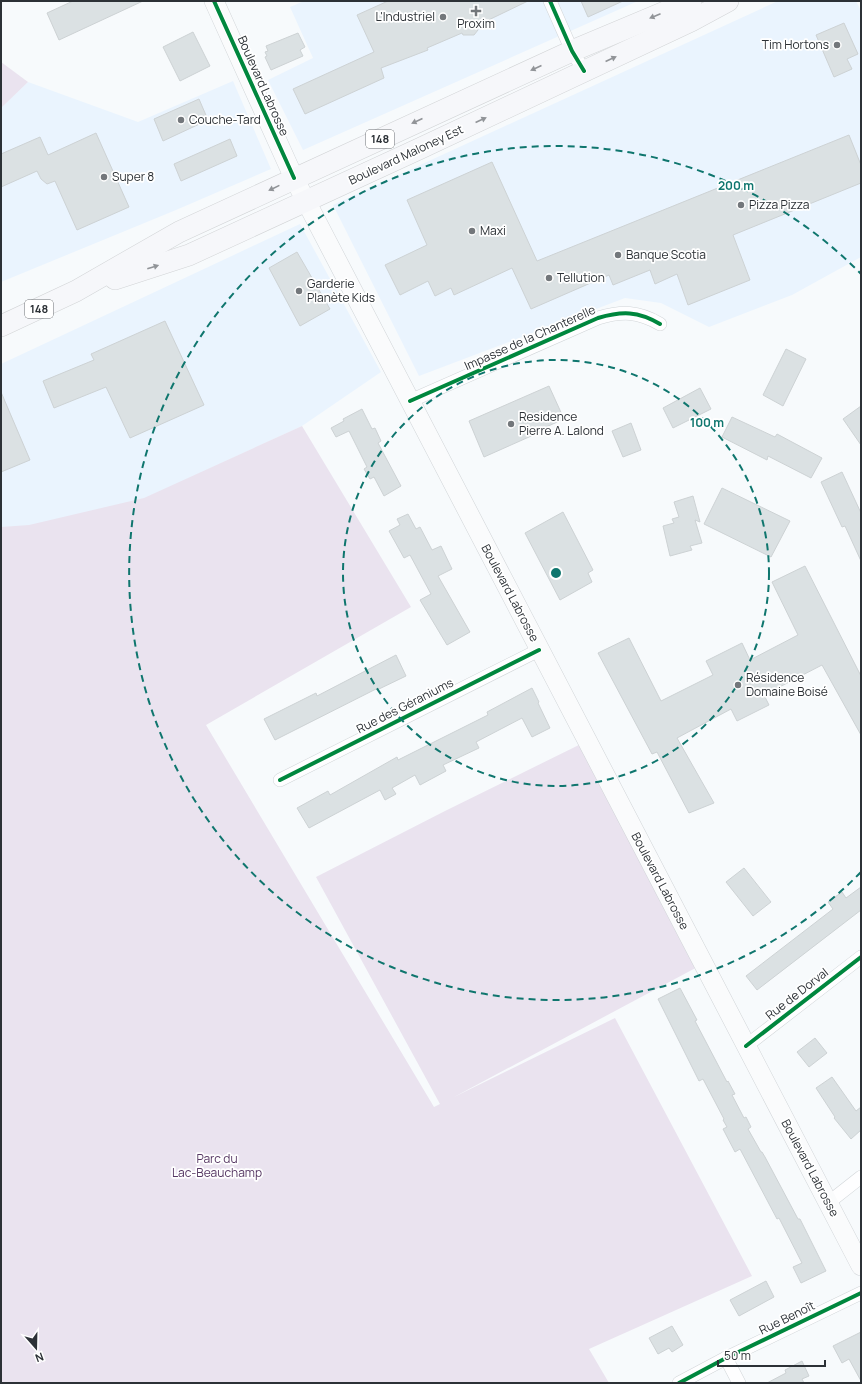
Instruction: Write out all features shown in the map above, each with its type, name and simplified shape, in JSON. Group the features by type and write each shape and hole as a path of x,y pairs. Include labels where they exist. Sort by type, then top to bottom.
{"main road":[{"name":"Boulevard Labrosse","path":"214,1 306,202 861,1266"},
{"name":"Boulevard Maloney Est","path":"1,326 76,291 179,232 572,51 691,1"},
{"name":"Boulevard Maloney Est","path":"76,291 189,255 306,202 691,21 716,4"}],"street":[{"path":"550,1 572,51 584,71"},
{"name":"Impasse de la Chanterelle","path":"410,401 598,318 614,313 638,314 650,318 660,324"},
{"name":"Rue des Géraniums","path":"280,780 539,650"},
{"name":"Rue de Dorval","path":"746,1046 861,957"},
{"path":"828,1202 861,1177"},
{"name":"Rue Benoît","path":"679,1383 726,1358 861,1293"},
{"path":"726,1358 739,1383"}],"shaded area":[{"path":"304,1 638,1 303,150 268,80 313,58 290,7"},
{"path":"778,1 856,1 861,11 861,257 792,295 709,327 661,303 625,298 419,376 333,205"},
{"path":"233,81 271,169 1,282 1,108 28,82 138,122"},
{"path":"300,224 381,372 302,426 24,554 1,555 1,364"}],"green space":[{"path":"1,62 28,82 1,108"},
{"name":"Parc du Lac-Beauchamp","path":"302,426 411,607 206,725 434,1107 440,1104 316,877 587,741 703,964 454,1097 615,1018 752,1276 589,1349 609,1383 1,1383 1,527 29,525 144,498"}],"building":[{"path":"73,1 143,1 59,40 47,13"},
{"path":"388,1 528,1 476,26 478,30 474,35 463,35 462,33 427,48 428,50 381,68 384,78 305,114 293,89 374,52 357,15"},
{"path":"581,1 623,1 588,17"},
{"name":"Tim Hortons","path":"844,23 858,54 847,59 852,69 834,77 816,35"},
{"path":"193,32 210,66 180,81 163,47"},
{"path":"298,33 305,47 300,50 303,56 271,70 265,57 267,56 265,52 268,51 266,46"},
{"name":"Couche-Tard","path":"199,99 208,120 163,141 154,119"},
{"path":"96,133 129,207 77,230 55,181 47,184 41,179 37,171 1,187 1,154 40,137 48,155"},
{"path":"849,135 861,165 861,183 733,235 750,280 688,305 677,274 655,284 650,270 613,285 609,275 531,309 512,268 454,295 451,288 435,296 428,281 400,295 385,265 427,245 407,200 492,162 537,261"},
{"path":"230,139 237,156 181,181 174,164"},
{"path":"297,252 330,309 300,326 269,268"},
{"path":"165,321 204,405 130,438 106,387 54,408 43,381 94,360 91,354"},
{"path":"786,349 806,359 783,406 763,395"},
{"name":"Residence Pierre A. Lalond","path":"549,386 564,419 546,427 547,429 484,457 469,421"},
{"path":"700,388 711,409 673,428 663,408"},
{"path":"1,392 30,460 1,472"},
{"path":"861,406 861,445 843,419"},
{"path":"362,409 372,429 375,428 381,441 378,443 401,486 384,496 374,477 370,479 364,469 367,467 349,431 336,437 331,428 344,421 343,419"},
{"path":"732,417 775,437 777,434 822,458 811,478 768,456 767,460 722,437"},
{"path":"631,423 641,450 623,457 612,431"},
{"path":"842,472 861,513 861,561 845,526 842,527 821,482"},
{"path":"722,488 790,521 771,557 704,524"},
{"path":"693,496 700,522 695,520 702,543 690,546 692,550 670,556 663,526 674,523 672,519 679,517 674,502"},
{"path":"563,512 593,570 588,573 592,582 560,600 525,533"},
{"path":"408,514 416,529 420,527 432,550 441,546 452,569 438,576 470,632 447,645 420,600 431,594 410,555 404,558 389,531 400,525 397,519"},
{"name":"Résidence Domaine Boisé","path":"805,566 861,676 861,735 822,665 764,695 769,705 737,721 731,709 677,738 714,803 689,813 657,752 652,754 598,653 629,638 661,701 713,675 706,661 742,643 750,660 798,635 772,582"},
{"path":"396,655 406,676 379,689 378,688 275,740 264,719 316,693 317,696"},
{"path":"532,688 550,728 532,737 522,718 476,742 479,748 443,765 446,771 420,785 415,775 392,788 396,794 385,800 380,790 309,828 297,808 328,791 330,795 397,757 398,760 488,715 487,712"},
{"path":"744,868 771,902 753,916 726,882"},
{"path":"861,887 861,910 757,990 746,976 833,909 828,902 842,892 846,898"},
{"path":"680,988 697,1020 695,1021 727,1082 728,1081 735,1094 732,1095 744,1118 746,1117 751,1127 748,1129 765,1157 798,1219 800,1219 826,1271 801,1283 793,1267 802,1263 779,1218 777,1219 740,1149 735,1152 723,1129 727,1127 723,1120 724,1119 703,1079 699,1081 658,999"},
{"path":"815,1038 827,1053 809,1067 797,1052"},
{"path":"832,1077 856,1111 861,1107 861,1130 851,1139 834,1118 835,1117 816,1088"},
{"path":"766,1281 774,1297 739,1316 730,1300"},
{"path":"672,1326 683,1345 672,1352 669,1348 658,1354 649,1338"},
{"path":"861,1332 861,1381 849,1359 842,1363 833,1346"},
{"path":"802,1361 809,1376 802,1379 804,1383 767,1383 786,1373 785,1370"}],"cycle path":[{"path":"214,1 294,178"},
{"path":"550,1 572,51 584,71"},
{"path":"410,401 598,318 622,313 644,317 660,324"},
{"path":"280,780 539,650"},
{"path":"746,1046 861,957"},
{"path":"679,1383 726,1358 861,1293"}],"place":[{"name":"Proxim","path":"476,11"},
{"name":"L'Industriel","path":"443,17"},
{"name":"Tim Hortons","path":"837,45"},
{"name":"Couche-Tard","path":"181,120"},
{"name":"Super 8","path":"104,177"},
{"name":"Pizza Pizza","path":"741,205"},
{"name":"Maxi","path":"472,231"},
{"name":"Banque Scotia","path":"618,255"},
{"name":"Tellution","path":"549,278"},
{"name":"Garderie Planète Kids","path":"299,291"},
{"name":"Residence Pierre A. Lalond","path":"511,424"},
{"name":"Résidence Domaine Boisé","path":"738,685"}]}
